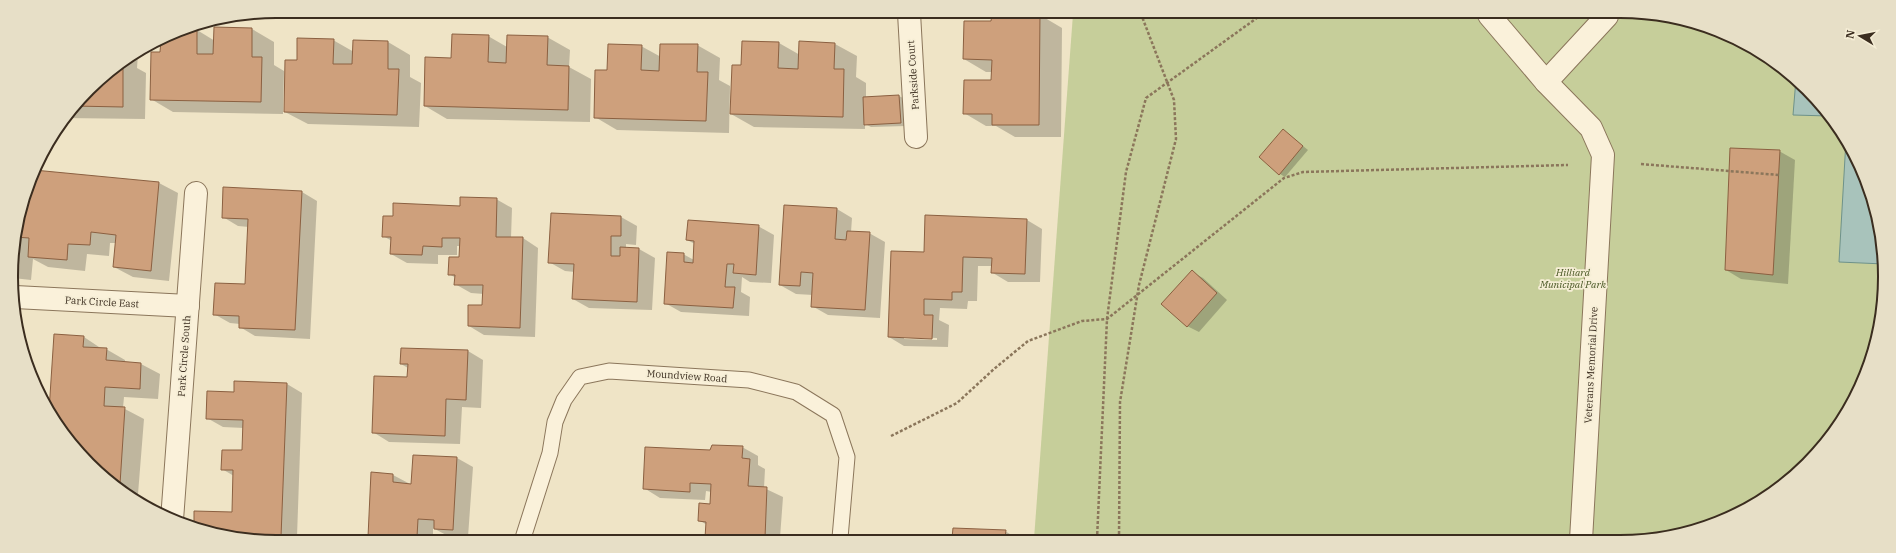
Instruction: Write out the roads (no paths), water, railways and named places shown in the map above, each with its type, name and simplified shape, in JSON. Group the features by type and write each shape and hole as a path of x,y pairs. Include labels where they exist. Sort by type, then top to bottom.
{"street":[{"name":"Parkside Court","path":"909,18 916,136"},
{"name":"Veterans Memorial Drive","path":"1492,18 1546,82 1591,128 1603,155 1581,535"},
{"path":"1546,82 1605,18"},
{"name":"Park Circle South","path":"173,513 196,193"},
{"name":"Park Circle East","path":"19,296 188,306"}],"lane":[{"name":"Moundview Road","path":"524,535 550,453 555,422 564,400 580,377 609,371 749,380 796,392 833,415 847,457 840,535"}],"water":[{"path":"1795,87 1822,116 1793,115"},
{"path":"1845,151 1858,178 1869,210 1876,243 1877,264 1839,262"}],"park label":[{"name":"Hilliard Municipal Park","path":"1573,278"}]}
